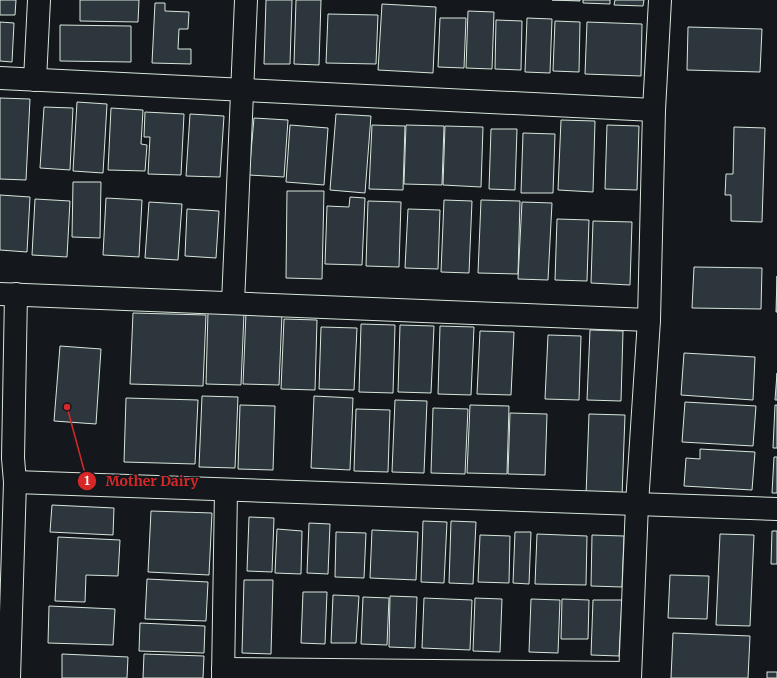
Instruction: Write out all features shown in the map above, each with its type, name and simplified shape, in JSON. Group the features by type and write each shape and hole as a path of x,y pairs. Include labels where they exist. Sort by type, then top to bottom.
{"street":[{"path":"35,80 39,0"},
{"path":"233,303 246,0"},
{"path":"226,490 223,673 630,675 637,504 649,320 654,110 660,0"},
{"path":"0,78 654,110"},
{"path":"9,678 15,482 8,294 649,320"},
{"path":"15,482 777,509"}],"building":[{"path":"0,0 16,0 15,15 0,15"},
{"path":"80,0 139,0 138,22 80,21"},
{"path":"266,0 292,0 290,64 264,64"},
{"path":"296,0 321,0 319,65 294,64"},
{"path":"552,0 580,0 580,1"},
{"path":"583,0 610,0 610,4 583,3"},
{"path":"615,0 644,0 643,6 614,5"},
{"path":"155,3 165,3 165,11 189,12 188,29 179,29 178,49 191,49 191,64 152,63"},
{"path":"382,4 436,7 433,73 378,70"},
{"path":"468,11 494,12 492,69 466,68"},
{"path":"328,14 378,15 376,64 326,63"},
{"path":"440,18 466,18 464,68 438,67"},
{"path":"527,18 552,19 550,73 525,72"},
{"path":"496,20 522,21 521,70 495,69"},
{"path":"555,21 580,22 579,72 553,71"},
{"path":"0,22 14,23 12,62 0,61"},
{"path":"587,22 642,24 641,76 585,74"},
{"path":"60,25 131,26 131,62 60,61"},
{"path":"688,27 762,29 760,72 687,70"},
{"path":"0,98 30,99 26,180 0,179"},
{"path":"77,102 107,104 103,173 73,171"},
{"path":"44,107 73,108 70,170 40,168"},
{"path":"111,108 143,110 141,144 147,145 145,171 108,170"},
{"path":"145,112 184,114 181,175 148,174 150,137 144,137"},
{"path":"190,114 224,116 220,177 186,176"},
{"path":"336,114 371,116 365,193 330,190"},
{"path":"254,118 288,120 284,177 249,175"},
{"path":"561,120 595,121 593,192 558,190"},
{"path":"290,125 328,128 324,185 286,182"},
{"path":"372,125 405,126 403,190 369,189"},
{"path":"406,125 444,126 442,185 404,184"},
{"path":"607,125 639,126 637,190 605,189"},
{"path":"445,126 483,127 481,187 443,185"},
{"path":"734,127 765,128 762,222 731,221 731,195 725,195 726,174 733,174"},
{"path":"491,129 517,129 515,190 489,189"},
{"path":"523,133 555,134 553,193 521,193"},
{"path":"73,182 101,182 100,238 72,237"},
{"path":"287,191 324,191 322,279 286,278"},
{"path":"0,195 30,197 27,252 0,250"},
{"path":"350,197 365,198 362,265 325,264 327,206 349,207"},
{"path":"106,198 142,200 139,257 103,255"},
{"path":"35,199 70,201 67,257 32,255"},
{"path":"444,200 472,201 469,273 441,272"},
{"path":"481,200 520,201 518,274 478,273"},
{"path":"368,201 401,202 399,267 366,266"},
{"path":"149,202 182,204 178,260 145,258"},
{"path":"522,202 552,203 548,280 518,279"},
{"path":"187,209 219,211 216,258 185,256"},
{"path":"408,209 440,210 438,269 405,268"},
{"path":"557,219 589,220 587,281 555,280"},
{"path":"593,221 632,222 630,285 591,283"},
{"path":"694,267 762,268 761,309 692,308"},
{"path":"777,276 777,312 776,312"},
{"path":"208,312 244,313 241,385 206,384"},
{"path":"133,313 206,315 203,386 130,384"},
{"path":"246,313 282,314 279,385 243,384"},
{"path":"284,319 317,320 315,390 281,389"},
{"path":"361,324 395,325 393,393 359,392"},
{"path":"400,325 434,326 431,393 398,392"},
{"path":"440,326 474,327 471,395 438,394"},
{"path":"321,327 357,328 354,390 319,389"},
{"path":"590,330 623,331 621,401 587,400"},
{"path":"480,331 514,332 511,395 477,394"},
{"path":"548,335 581,336 579,400 545,399"},
{"path":"60,346 101,349 96,424 54,421"},
{"path":"684,353 755,357 753,400 681,395"},
{"path":"777,373 777,400 775,400"},
{"path":"202,396 238,397 235,468 199,467"},
{"path":"314,396 353,398 350,470 311,468"},
{"path":"126,398 198,400 195,464 124,462"},
{"path":"395,400 427,401 424,473 392,472"},
{"path":"685,402 756,406 753,446 682,442"},
{"path":"240,405 275,406 273,470 238,469"},
{"path":"470,405 509,406 507,474 467,473"},
{"path":"775,405 777,405 777,448 773,448"},
{"path":"433,408 468,409 465,474 431,473"},
{"path":"356,409 390,410 388,472 354,471"},
{"path":"510,413 547,414 545,475 508,474"},
{"path":"589,414 625,415 622,496 586,495"},
{"path":"700,449 755,452 752,490 684,486 686,458 700,459"},
{"path":"774,457 777,457 777,493 772,493"},
{"path":"52,505 114,508 113,535 50,532"},
{"path":"151,511 212,513 209,575 148,572"},
{"path":"249,517 274,518 272,572 247,571"},
{"path":"423,521 447,522 444,583 421,582"},
{"path":"451,521 476,522 473,584 449,583"},
{"path":"309,523 330,524 328,574 307,573"},
{"path":"277,529 302,531 301,574 275,573"},
{"path":"372,530 418,532 416,580 370,578"},
{"path":"772,531 777,531 777,564 771,564"},
{"path":"336,532 366,533 364,578 335,577"},
{"path":"515,532 531,532 529,584 513,583"},
{"path":"537,534 587,536 586,585 535,584"},
{"path":"720,534 754,535 750,626 716,625"},
{"path":"480,535 510,536 509,583 478,582"},
{"path":"592,535 624,536 622,587 591,586"},
{"path":"58,537 120,540 118,576 86,575 85,602 55,601"},
{"path":"670,575 709,576 707,619 668,618"},
{"path":"147,579 208,582 206,621 145,619"},
{"path":"244,580 273,580 271,654 242,653"},
{"path":"303,592 327,592 325,644 301,643"},
{"path":"333,595 359,596 356,643 331,643"},
{"path":"390,596 417,597 415,648 389,647"},
{"path":"363,597 389,598 387,645 361,644"},
{"path":"424,598 472,600 470,650 422,648"},
{"path":"475,598 502,599 500,652 473,651"},
{"path":"531,599 560,600 558,653 529,652"},
{"path":"562,599 589,600 588,639 561,639"},
{"path":"593,600 622,600 619,656 591,655"},
{"path":"49,606 115,609 113,645 48,643"},
{"path":"140,623 205,626 204,653 139,651"},
{"path":"673,633 750,636 748,678 671,678"},
{"path":"62,654 128,657 127,678 62,678"},
{"path":"144,654 204,656 203,678 143,678"},
{"path":"767,672 777,672 777,678 767,678"}],"place":[{"name":"Mother Dairy","path":"67,407"}]}
